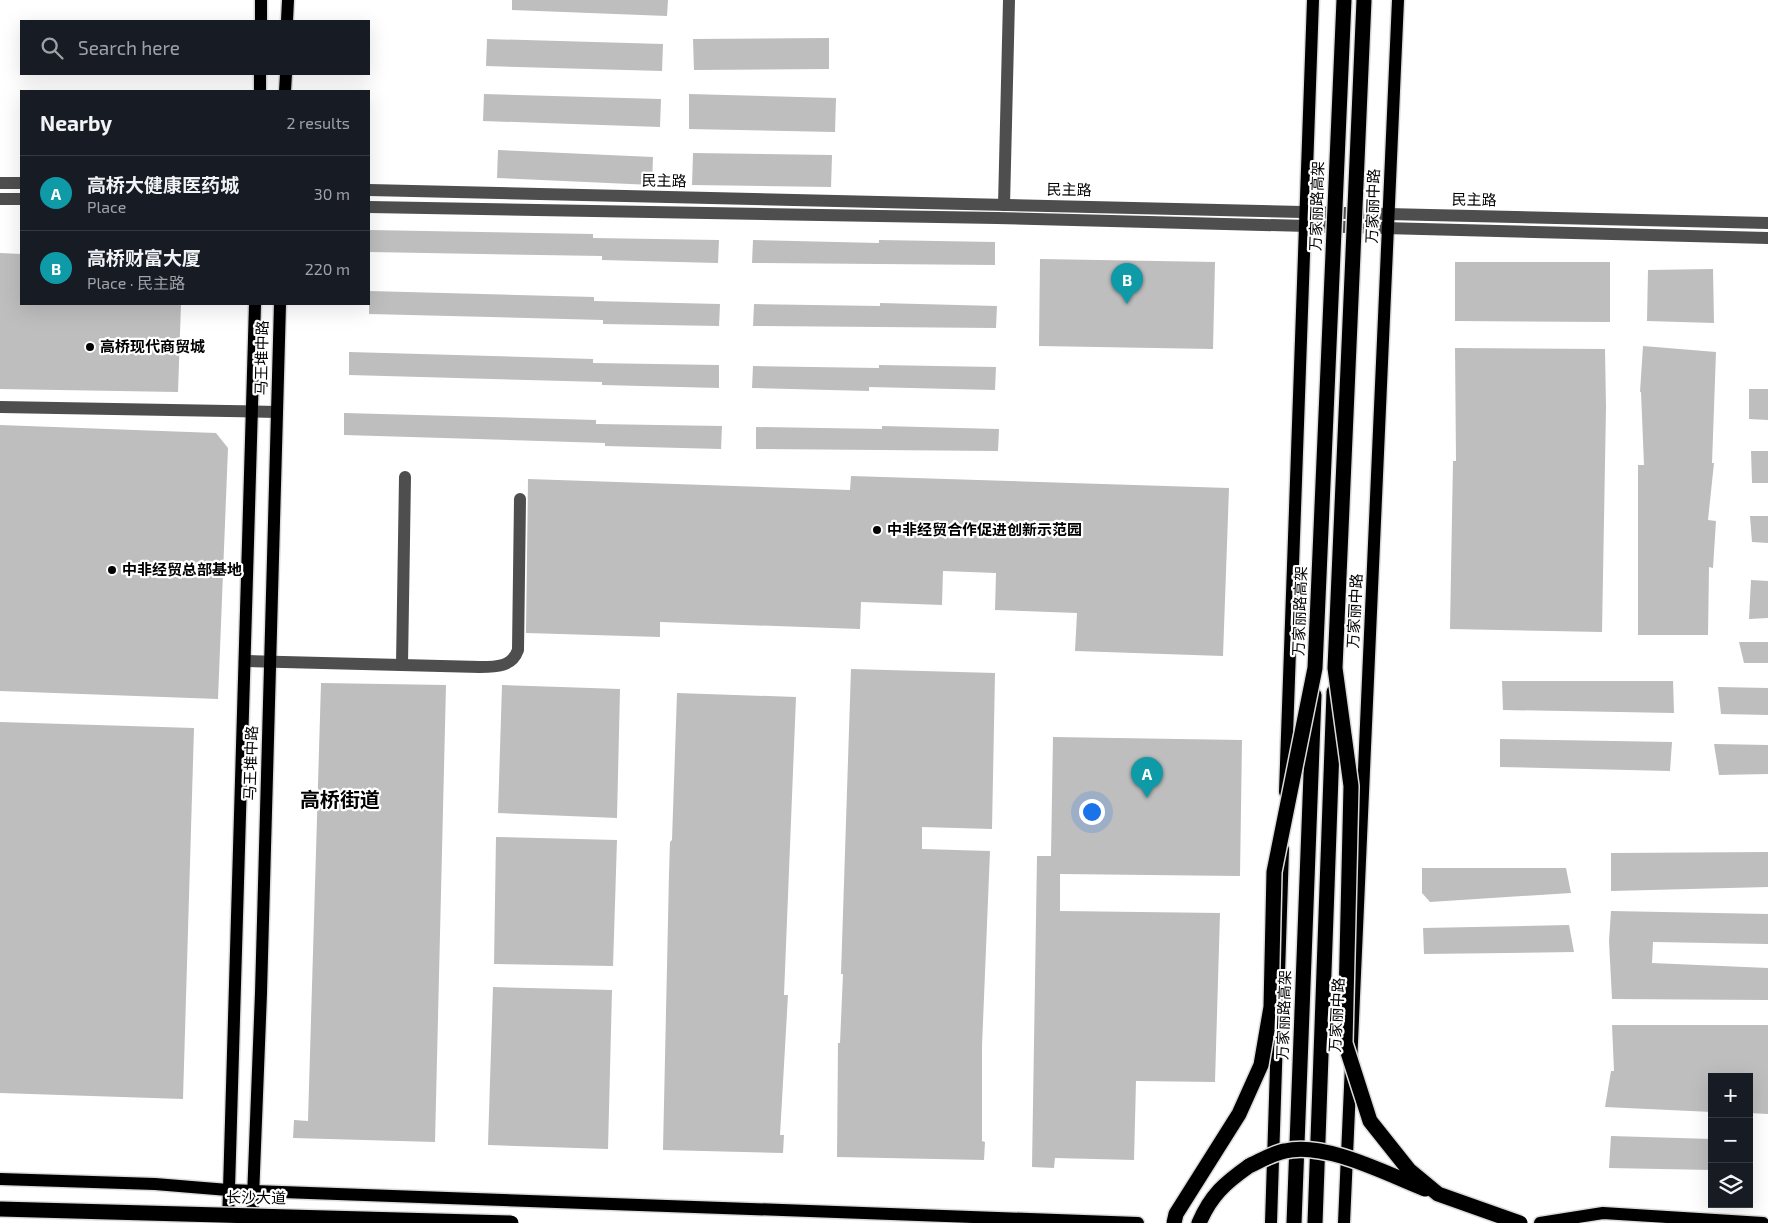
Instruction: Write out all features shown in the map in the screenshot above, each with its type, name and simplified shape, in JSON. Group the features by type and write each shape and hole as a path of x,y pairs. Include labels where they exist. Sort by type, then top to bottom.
{"highway":[{"name":"万家丽路高架","path":"1294,1223 1315,668 1344,0"},
{"path":"1315,1223 1335,668 1364,0"},
{"path":"1174,1223 1176,1214 1239,1114 1261,1065 1271,1007 1274,872 1315,668"},
{"path":"1335,668 1351,786 1345,1043 1370,1121 1409,1170 1438,1194"},
{"path":"1199,1223 1207,1204 1224,1184 1249,1166 1284,1151 1306,1148 1330,1153 1520,1223"},
{"name":"长沙大道","path":"0,1209 511,1223"}],"main road":[{"path":"261,20 262,0"},
{"path":"287,20 288,0"},
{"path":"1271,1223 1313,0"},
{"name":"万家丽中路","path":"1344,1223 1398,0"},
{"path":"260,75 260,90"},
{"path":"285,90 286,75"},
{"name":"马王堆中路","path":"228,1223 255,305"},
{"name":"马王堆中路","path":"252,1223 261,992 280,305"},
{"path":"0,1178 155,1184 228,1190 1138,1223"},
{"path":"1540,1223 1602,1213 1763,1223"}],"street":[{"path":"1004,205 1008,0"},
{"path":"0,183 20,183"},
{"name":"民主路","path":"370,190 1768,223"},
{"path":"0,199 20,199"},
{"name":"民主路","path":"370,207 987,218 1768,238"},
{"path":"0,407 277,412"},
{"path":"402,666 404,477"},
{"path":"246,661 402,666 494,666 508,663 515,658 518,650 520,499"}],"building":[{"path":"512,0 668,0 667,16 512,10"},
{"path":"829,38 829,69 694,70 693,39"},
{"path":"487,39 663,44 662,71 486,66"},
{"path":"484,94 661,99 660,127 483,121"},
{"path":"689,94 836,98 835,132 689,129"},
{"path":"498,150 653,157 652,185 497,178"},
{"path":"693,153 832,155 831,187 692,185"},
{"path":"370,230 593,234 593,238 719,240 718,263 602,260 602,256 370,252"},
{"path":"753,240 879,243 879,240 995,242 995,265 752,263"},
{"name":"高桥现代商贸城","path":"0,253 20,254 20,305 181,305 178,392 0,389"},
{"path":"1040,259 1215,262 1213,349 1039,346"},
{"path":"1455,262 1610,262 1610,322 1455,321"},
{"path":"1713,269 1714,323 1647,321 1648,270"},
{"path":"370,291 594,297 594,301 720,304 719,326 603,324 603,320 369,314"},
{"path":"880,303 997,306 996,328 753,326 754,304 880,306"},
{"path":"1643,346 1716,352 1712,463 1714,463 1708,520 1716,521 1713,568 1709,567 1708,635 1638,635 1638,465 1644,465 1640,392"},
{"path":"1455,348 1605,349 1606,407 1602,632 1450,629 1453,461 1456,461"},
{"path":"349,352 593,359 593,363 719,365 719,388 602,385 602,382 349,375"},
{"path":"879,365 996,367 995,390 869,387 869,391 752,388 753,366 879,368"},
{"path":"1749,389 1768,389 1768,420 1749,419"},
{"path":"344,413 596,420 596,424 722,426 721,449 605,446 605,443 344,435"},
{"name":"中非经贸总部基地","path":"0,425 216,433 228,448 218,699 0,691"},
{"path":"882,426 999,429 998,451 756,449 756,427 882,429"},
{"path":"1751,451 1768,451 1768,483 1752,483"},
{"name":"中非经贸合作促进创新示范园","path":"851,476 1229,488 1223,656 1075,651 1077,613 995,610 996,573 943,571 942,605 861,602 860,629 660,622 660,637 526,633 528,479 850,490"},
{"path":"1750,516 1768,516 1768,543 1752,542"},
{"path":"1751,580 1768,581 1768,618 1749,619"},
{"path":"1739,642 1768,642 1768,663 1744,663"},
{"path":"851,669 995,673 992,829 922,827 922,849 990,851 982,1046 982,1141 985,1142 984,1160 837,1157 838,1043 840,1043 843,974 841,974"},
{"path":"1502,681 1673,681 1674,713 1503,710"},
{"path":"321,683 446,685 435,1142 293,1138 294,1120 308,1121"},
{"path":"502,685 620,689 617,818 498,813"},
{"path":"1718,687 1768,688 1768,715 1721,714"},
{"path":"677,693 796,697 784,995 788,995 780,1135 784,1135 783,1153 663,1150 669,874"},
{"path":"0,722 194,728 183,1099 0,1093"},
{"path":"1053,737 1242,740 1240,876 1060,874 1060,911 1220,913 1215,1082 1136,1081 1134,1160 1055,1158 1054,1168 1032,1167 1037,856 1051,856"},
{"path":"1500,739 1672,742 1670,771 1500,767"},
{"path":"1714,744 1768,745 1768,774 1719,775"},
{"path":"496,837 617,840 613,966 494,964"},
{"path":"1768,852 1768,887 1611,891 1611,853"},
{"path":"1422,868 1566,868 1571,893 1430,902 1422,893"},
{"path":"1611,911 1768,914 1768,944 1653,942 1652,963 1768,968 1768,1000 1612,999 1609,941"},
{"path":"1569,925 1574,952 1424,954 1423,928"},
{"path":"493,987 612,990 608,1149 488,1145"},
{"path":"1612,1025 1768,1025 1768,1114 1753,1113 1753,1073 1708,1073 1708,1112 1605,1107 1611,1071 1614,1071"},
{"path":"1611,1136 1708,1139 1708,1170 1609,1168"}],"place":[{"name":"高桥财富大厦","path":"1127,304"},
{"name":"高桥现代商贸城","path":"90,347"},
{"name":"中非经贸合作促进创新示范园","path":"877,530"},
{"name":"中非经贸总部基地","path":"112,570"},
{"name":"高桥大健康医药城","path":"1147,798"}],"district":[{"name":"高桥街道","path":"340,800"}]}
